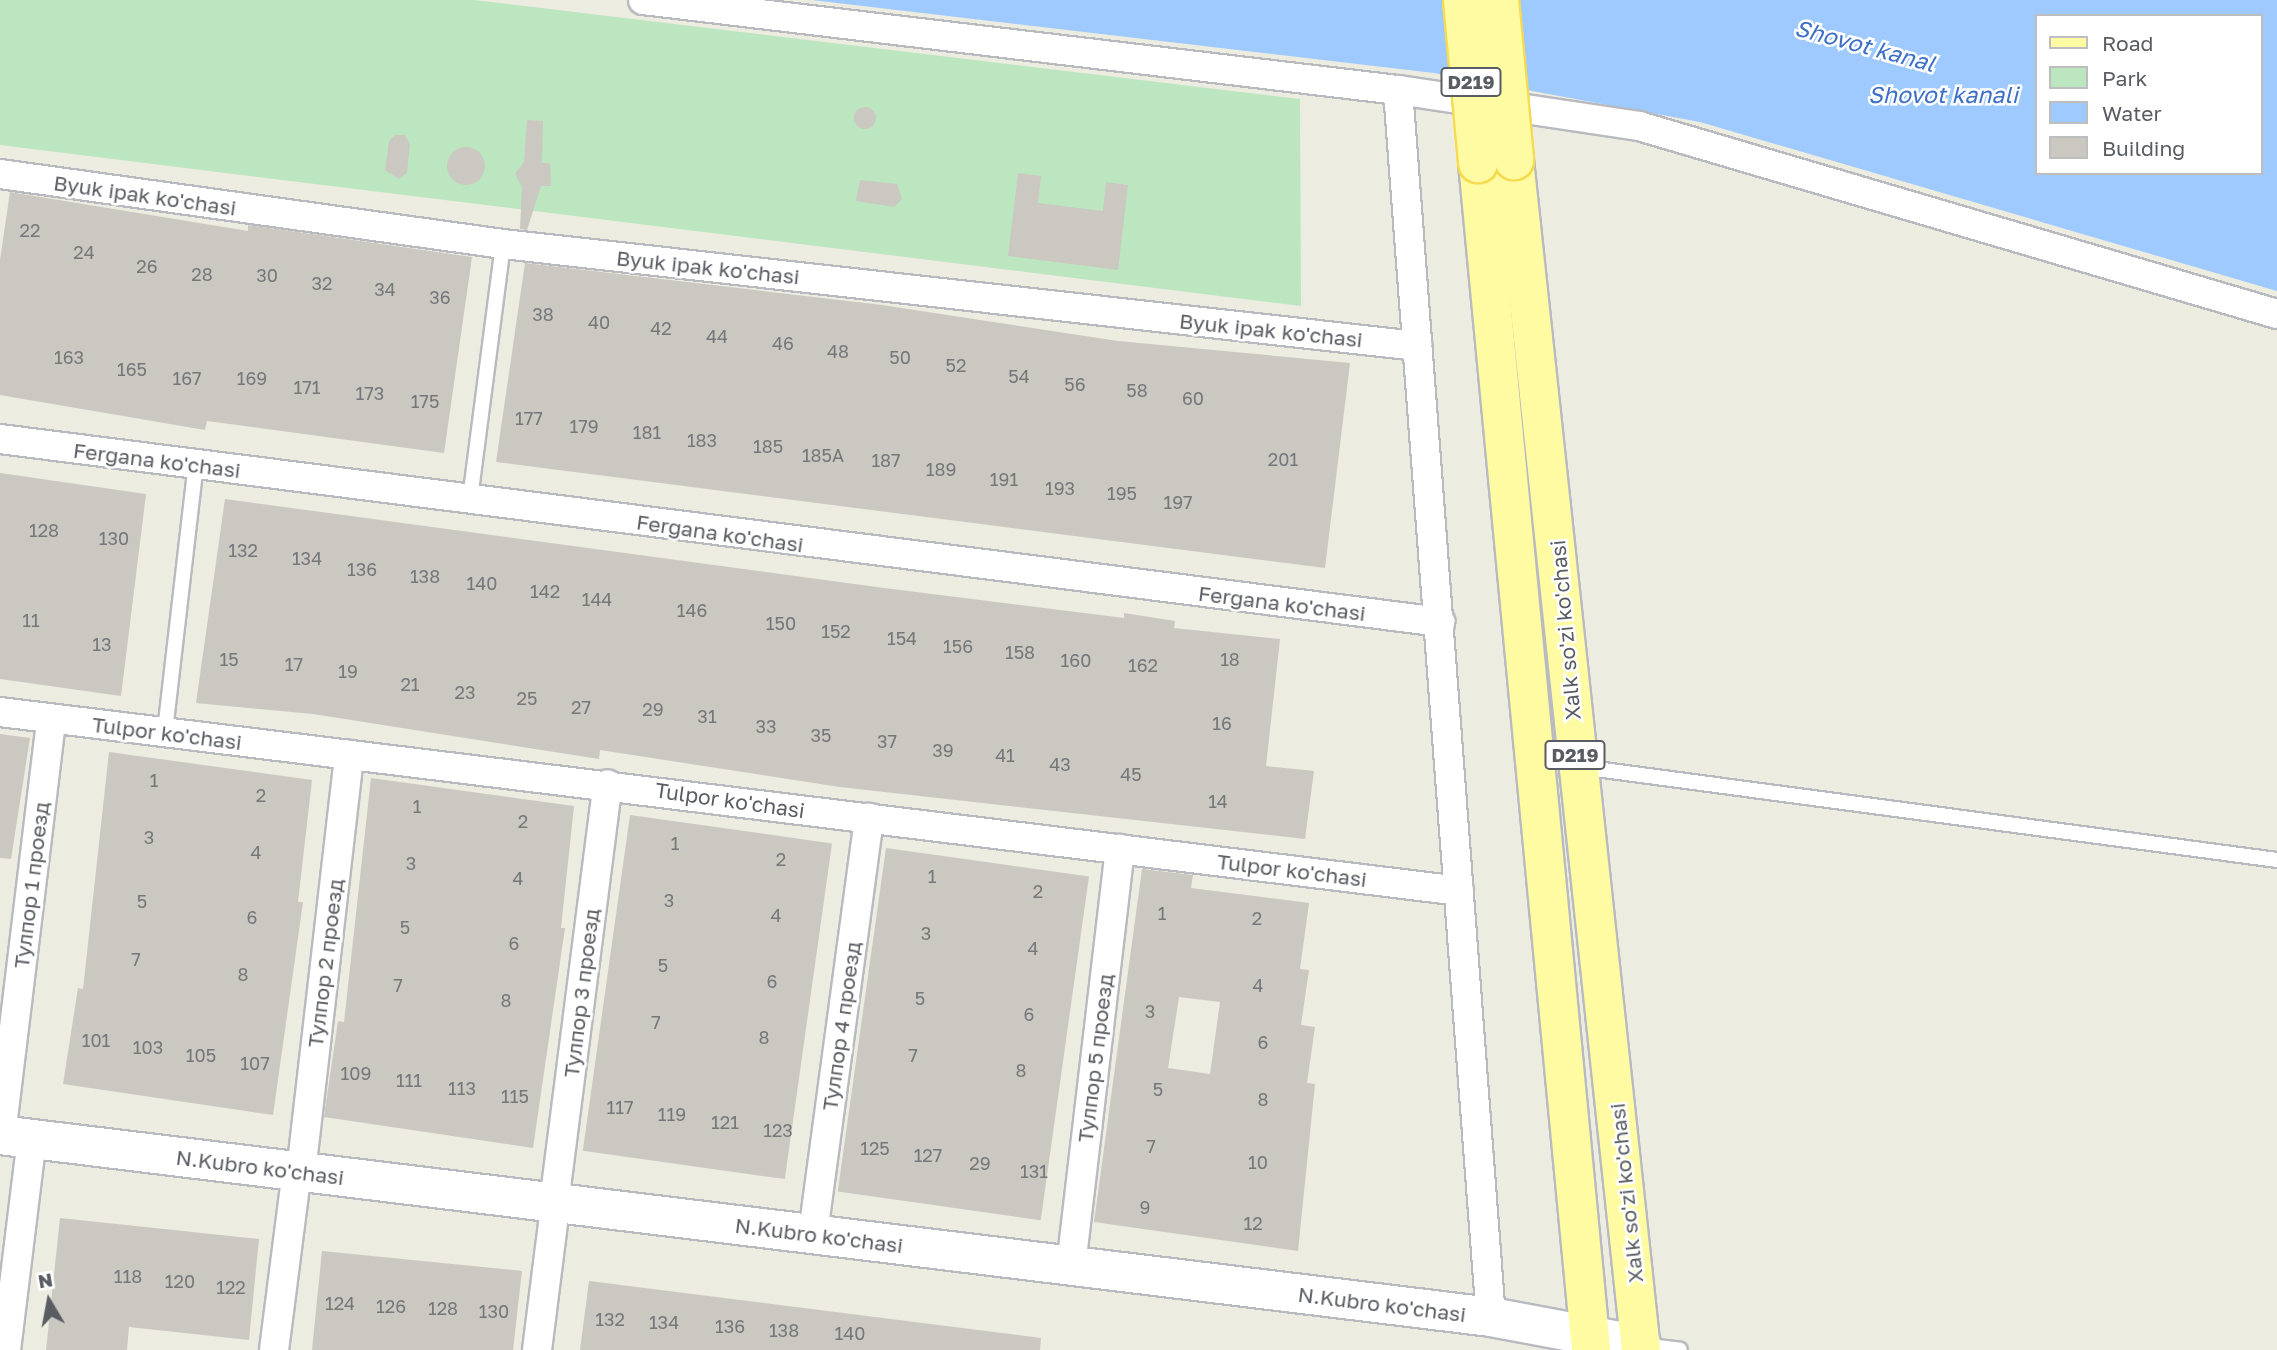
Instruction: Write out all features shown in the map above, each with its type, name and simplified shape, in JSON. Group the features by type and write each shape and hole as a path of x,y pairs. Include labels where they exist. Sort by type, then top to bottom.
{"main road":[{"name":"D219","path":"1463,0 1496,162"},
{"name":"D219","path":"1496,162 1499,0"},
{"name":"Xalk so'zi ko'chasi","path":"1496,162 1554,497 1576,767 1641,1347"},
{"name":"Xalk so'zi ko'chasi","path":"1496,162 1590,1342"}],"street":[{"path":"642,0 1398,90 1639,126 2277,314"},
{"path":"1398,90 1491,1317"},
{"name":"Byuk ipak ko'chasi","path":"0,174 503,244 1417,346"},
{"name":"Fergana ko'chasi","path":"0,439 1440,622"},
{"name":"Tulpor ko'chasi","path":"0,712 608,784 1460,891"},
{"name":"Тулпор 1 проезд","path":"6,1350 11,1137 51,719"},
{"name":"Тулпор 2 проезд","path":"274,1350 299,1172 349,755"},
{"name":"Тулпор 3 проезд","path":"537,1350 608,784"},
{"name":"Тулпор 4 проезд","path":"813,1234 869,818"},
{"name":"Тулпор 5 проезд","path":"1071,1266 1120,849"},
{"name":"N.Kubro ko'chasi","path":"11,1137 1491,1317 1590,1342 1641,1347"}],"lane":[{"path":"470,499 503,244"},
{"path":"165,731 196,464"},
{"path":"1576,767 2277,860"},
{"path":"1641,1347 1680,1350"}],"green space":[{"path":"0,0 474,0 1300,99 1301,306 0,145"}],"water":[{"name":"Shovot kanali","path":"812,0 2277,0 2277,291 1700,122 1434,73"}],"building":[{"path":"865,107 875,114 876,118 869,128 865,129 855,122 854,118 861,108"},
{"path":"527,120 543,121 542,163 550,163 551,186 541,186 527,230 520,229 522,187 515,174 524,162"},
{"path":"395,135 405,135 410,144 407,173 399,179 385,170 389,141"},
{"path":"466,147 479,153 485,166 479,179 466,185 453,179 447,166 453,153"},
{"path":"1018,173 1041,176 1038,203 1103,211 1106,182 1128,185 1118,270 1008,256"},
{"path":"860,180 897,184 902,199 894,207 856,201"},
{"path":"10,192 248,231 248,225 472,257 444,453 207,421 205,430 0,395 0,260"},
{"path":"525,263 882,305 1118,341 1350,363 1325,568 496,462"},
{"path":"0,473 146,494 121,696 0,679"},
{"path":"225,499 884,588 1124,618 1124,613 1175,621 1174,628 1280,639 1266,766 1314,771 1305,839 840,787 600,750 599,759 313,714 196,703"},
{"path":"0,734 30,738 11,859 0,858"},
{"path":"109,752 312,780 298,902 303,902 273,1115 63,1084 78,988 83,989"},
{"path":"371,778 574,806 561,928 565,928 533,1148 324,1117 338,1021 344,1022"},
{"path":"630,815 832,843 785,1179 583,1151"},
{"path":"886,848 1089,877 1041,1220 838,1192"},
{"path":"1142,869 1193,875 1191,888 1309,903 1300,969 1309,970 1301,1025 1315,1027 1307,1083 1315,1084 1298,1251 1094,1222","holes":["1179,997 1220,1002 1210,1074 1168,1068"]},
{"path":"60,1218 259,1239 249,1340 129,1327 127,1350 46,1350"},
{"path":"322,1251 522,1271 513,1350 312,1350"},
{"path":"589,1281 1041,1338 1040,1350 580,1350"}],"water label":[{"name":"Shovot kanal","path":"1865,45"}]}
